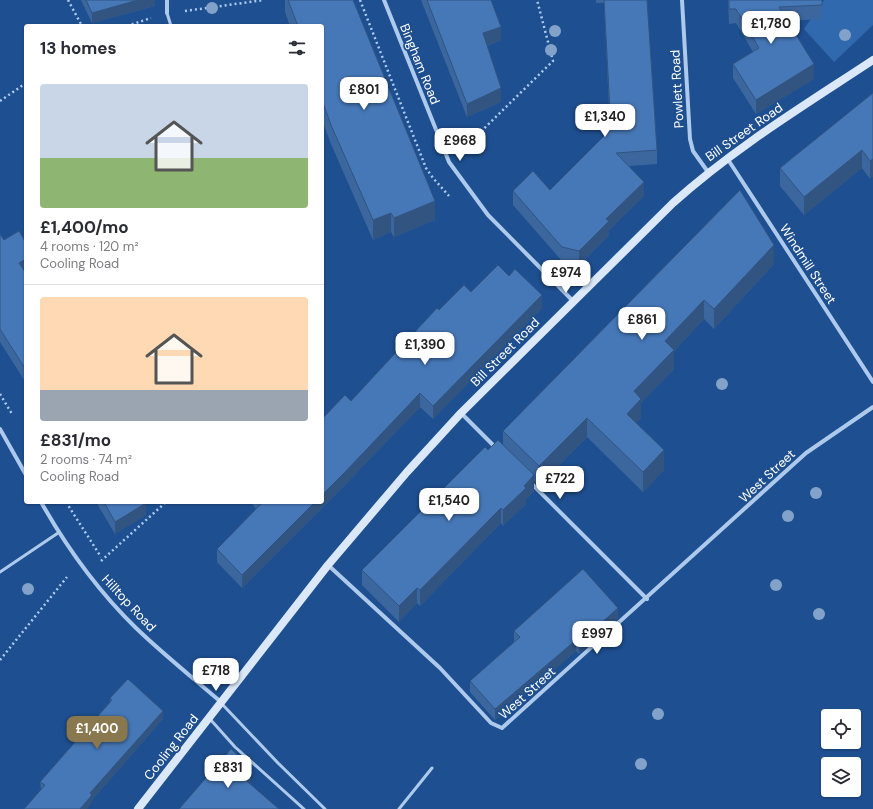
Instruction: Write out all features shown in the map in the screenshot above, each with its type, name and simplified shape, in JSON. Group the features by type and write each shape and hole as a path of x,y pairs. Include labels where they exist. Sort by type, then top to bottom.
{"main road":[{"name":"Bill Street Road","path":"311,586 461,413 673,203 708,172 727,158 873,60"},
{"name":"Cooling Road","path":"138,809 311,586"}],"street":[{"path":"167,0 167,13"},
{"name":"Bingham Road","path":"384,0 449,162 488,215 573,301"},
{"name":"Powlett Road","path":"682,0 690,139 693,150 708,172"},
{"name":"Windmill Street","path":"727,158 873,382"},
{"name":"West Street","path":"328,565 440,668 491,723 500,728 504,727 647,599 806,453 873,407"},
{"path":"461,413 500,452"},
{"path":"0,429 24,471"},
{"path":"528,480 647,599"},
{"name":"Hilltop Road","path":"42,504 58,532 88,574 136,628 221,702"}],"lane":[{"path":"167,13 170,24"},
{"path":"0,572 58,532"},
{"path":"221,702 278,763 325,809"},
{"path":"209,718 235,747 304,809"},
{"path":"399,809 432,768"}],"path":[{"path":"68,0 81,24"},
{"path":"133,24 167,13 264,0"},
{"path":"360,0 426,168 432,178 452,200"},
{"path":"449,162 553,61 537,0"},
{"path":"0,102 24,85"},
{"path":"67,504 107,565"},
{"path":"88,574 164,504"},
{"path":"0,660 79,562"},
{"path":"207,665 219,667 225,663"}],"shaded area":[{"path":"824,0 873,0 873,25 834,62 804,29"}],"building":[{"path":"86,0 138,0 92,13"},
{"path":"288,0 353,0 435,201 394,218 391,213 373,220 331,125 324,106 324,24 297,24"},
{"path":"427,0 491,0 501,27 483,33 501,88 467,104"},
{"path":"604,0 647,0 657,150 616,153 644,182 606,219 609,221 579,251 562,247 513,191 533,171 550,190 611,129"},
{"path":"729,0 822,0 822,5 779,7 814,64 756,100 733,64 759,48 736,9 729,9"},
{"path":"873,93 873,159 870,161 862,150 804,197 780,168"},
{"path":"740,190 774,245 714,309 704,300 665,341 674,350 634,391 641,399 627,414 664,450 643,472 587,418 539,466 503,431"},
{"path":"19,231 24,240 24,260 19,263 24,270 24,367 0,329 0,234 4,240"},
{"path":"498,265 509,276 515,269 542,295 433,406 420,393 324,493 324,417 345,395 351,401 437,308 439,310 464,285 471,292"},
{"path":"498,440 534,475 524,486 526,488 503,510 501,508 420,590 417,588 399,606 362,570 485,447 488,450"},
{"path":"105,504 144,504 115,522"},
{"path":"261,504 313,504 242,575 217,549"},
{"path":"583,569 618,608 579,643 576,640 495,709 470,681 520,637 514,631"},
{"path":"128,679 163,711 90,793 92,795 80,809 24,809 45,785 40,782 112,700 110,698"},
{"path":"231,749 251,767 242,777 279,809 179,809"}]}
